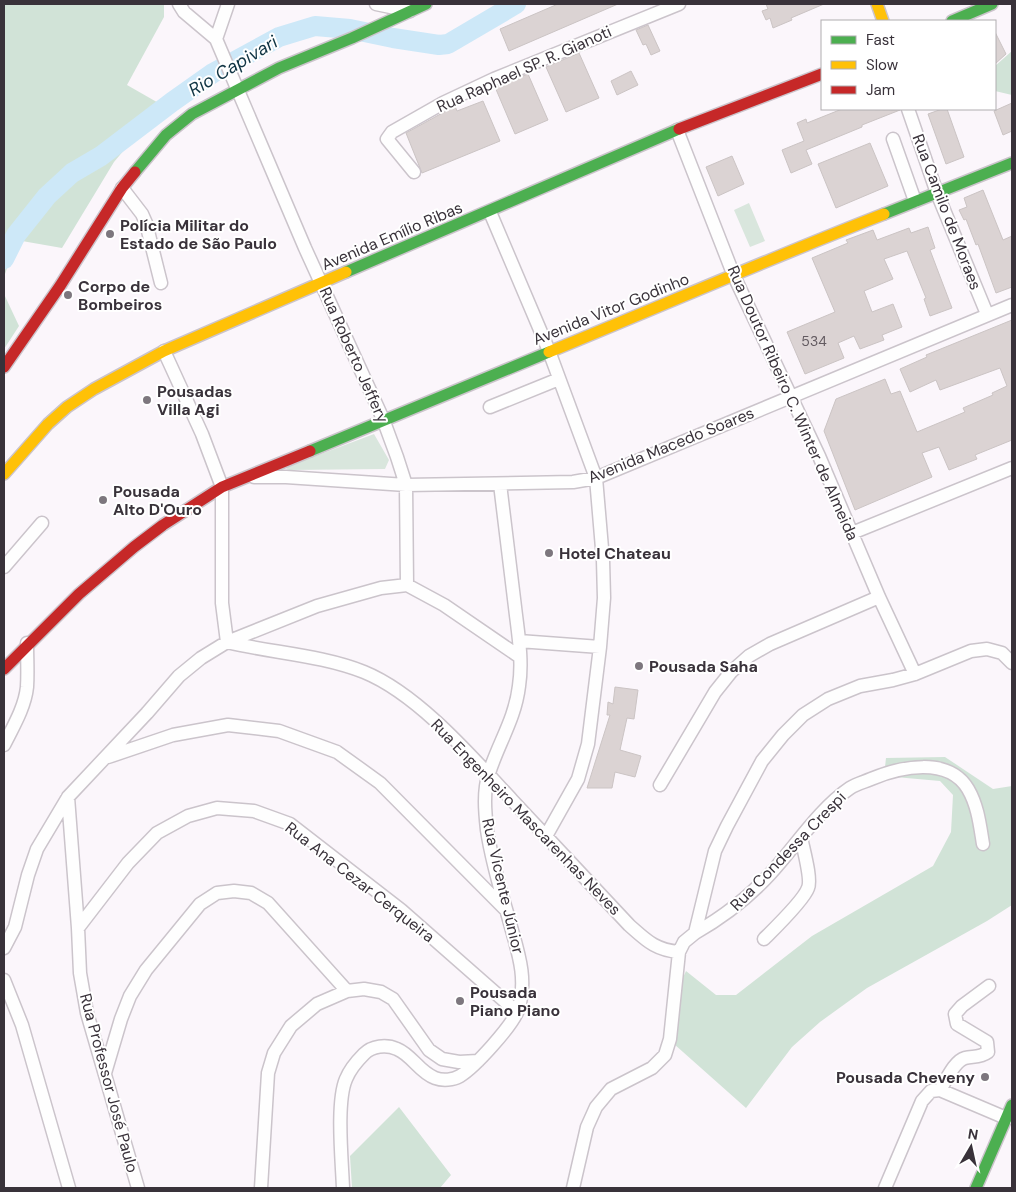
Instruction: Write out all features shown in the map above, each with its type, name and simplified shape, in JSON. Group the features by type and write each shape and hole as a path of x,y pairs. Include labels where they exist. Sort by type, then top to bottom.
{"street":[{"path":"179,4 184,12 218,43 228,4"},
{"path":"376,4 410,11"},
{"path":"4,367 60,286 122,188 166,135 192,114 236,85 352,38 426,4"},
{"name":"Rua Raphael SP. R. Gianoti","path":"414,172 387,140 392,132 443,103 494,79 679,4"},
{"path":"878,4 883,20"},
{"path":"954,20 992,4"},
{"name":"Rua Roberto Jeffery","path":"218,43 305,248 384,419 406,485 407,585"},
{"name":"Avenida Emílio Ribas","path":"4,474 56,416 97,386 164,352 677,130 821,74"},
{"name":"Rua Camilo de Moraes","path":"908,110 937,193 987,314"},
{"name":"Rua Doutor Ribeiro C. Winter de Almeida","path":"677,130 734,276 819,456 879,597 915,674"},
{"path":"893,139 915,201"},
{"name":"Avenida Vitor Godinho","path":"4,670 27,643 105,572 194,503 222,487 734,276 797,248 1012,163"},
{"path":"122,188 142,214 146,223 160,283"},
{"path":"490,212 549,351 596,478 603,560 604,598 594,709 588,744 578,779 546,836"},
{"name":"Avenida Macedo Soares","path":"249,477 286,477 406,485 573,482 596,478 1012,305"},
{"path":"164,352 202,434 222,487 222,603 227,642"},
{"path":"490,407 559,379"},
{"path":"285,462 284,472 286,477"},
{"path":"852,533 1012,468"},
{"name":"Rua Vicente Júnior","path":"343,1188 341,1103 346,1079 356,1061 369,1049 382,1046 396,1048 409,1056 421,1070 435,1079 448,1080 459,1076 478,1061 493,1045 517,1012 523,987 522,968 487,832 485,810 488,774 512,719 520,685 520,657 500,484"},
{"path":"4,567 42,523"},
{"path":"4,948 15,927 28,875 38,849 68,797 179,676 201,658 227,642 317,606 381,588 407,585 444,604 520,657"},
{"path":"660,785 716,692 731,672 749,656 770,644 879,597"},
{"path":"518,641 600,647"},
{"name":"Rua Engenheiro Mascarenhas Neves","path":"227,642 323,660 364,672 391,686 430,717 488,774 629,925 653,946 679,952"},
{"path":"4,745 24,701 27,687 27,643"},
{"path":"573,1188 587,1127 596,1107 611,1090 652,1068 665,1055 670,1040 679,952 684,942 695,933 715,851 762,761 783,735 802,715 828,699 860,686 915,674 971,651 987,649 1002,653 1012,663"},
{"path":"105,758 173,735 228,725 279,731 336,752 380,783 506,910"},
{"name":"Rua Condessa Crespi","path":"695,933 737,906 769,875 831,803 851,787 889,771 910,767 936,768 956,776 967,788 976,803 984,844"},
{"name":"Rua Professor José Paulo","path":"68,797 80,973 87,1013 138,1188"},
{"name":"Rua Ana Cezar Cerqueira","path":"78,928 128,863 157,833 188,816 217,808 254,811 290,824 401,910 517,1012"},
{"path":"764,939 798,903 808,888 809,877 801,837"},
{"path":"106,1074 120,1019 130,996 146,970 200,904 217,893 234,891 251,893 268,903 347,991"},
{"path":"4,980 22,1025 69,1188"},
{"path":"940,1090 956,1065 963,1058 982,1056 988,1052 987,1042 957,1024 955,1014 962,1006 989,986"},
{"path":"261,1188 268,1073 274,1054 291,1026 317,1004 347,991 364,989 381,992 393,999 429,1050 442,1059 459,1062 478,1061"},
{"path":"886,1188 922,1101 931,1091 940,1090 1009,1117"},
{"path":"976,1188 1009,1117 1012,1105"},
{"path":"62,1188 64,1170"}],"shaded area":[{"path":"749,203 765,241 750,247 734,210"},
{"path":"374,434 389,460 385,469 286,469 289,466"}],"green space":[{"path":"4,4 164,4 164,17 127,85 162,105 114,162 62,248 22,241 12,254 4,277"},
{"path":"1012,51 1012,95 996,91 996,65"},
{"path":"4,294 19,326 4,349"},
{"path":"945,757 993,789 1012,786 1012,905 867,988 820,1022 792,1047 746,1108 674,1044 678,989 686,971 716,995 736,995 812,936 933,866 951,832 953,795 940,781 884,776 886,758"},
{"path":"399,1107 451,1175 440,1188 352,1188 350,1156"}],"building":[{"path":"558,4 618,4 509,51 500,29"},
{"path":"766,4 824,4 773,28 770,18 766,20 762,11 768,9"},
{"path":"648,25 660,51 651,55 646,44 643,45 636,30"},
{"path":"996,34 1006,54 996,63"},
{"path":"579,53 599,98 566,112 546,67"},
{"path":"631,71 638,85 617,95 611,81"},
{"path":"528,74 548,120 515,134 495,87"},
{"path":"483,101 500,141 422,173 406,133 455,106 457,111"},
{"path":"1012,103 1012,131 1003,135 994,111"},
{"path":"840,110 900,110 806,150 812,164 791,173 782,150 804,141 797,123 806,119 807,123"},
{"path":"939,110 947,110 964,157 946,164 928,114"},
{"path":"870,143 888,186 836,208 818,164"},
{"path":"732,156 744,184 718,196 706,167"},
{"path":"983,190 1003,240 1012,236 1012,287 996,293 978,244 976,245 966,219 964,220 959,210 967,207 964,198"},
{"path":"928,227 935,248 930,250 952,308 930,316 924,299 926,298 907,251 884,259 893,279 864,291 872,312 893,304 902,327 882,335 884,340 860,349 854,336 838,343 844,358 805,374 787,332 835,312 812,258 848,243 846,240 873,230 877,240 909,228 911,233"},
{"path":"1012,320 1012,440 975,455 977,459 949,470 939,447 922,453 932,477 855,510 824,431 836,399 885,379 891,394 900,391 917,432 965,412 963,408 993,395 992,393 1007,386 1000,368 940,390 936,380 910,392 900,369 927,357 926,355"},
{"path":"615,687 638,690 634,719 627,718 620,750 641,756 635,777 615,772 612,788 587,788 610,715 607,715 608,702 613,704"}],"waterway":[{"name":"Rio Capivari","path":"4,259 16,235 47,196 72,173 101,156 213,73 279,37 315,26 350,29 439,45 448,44 516,4"}],"traffic: fast":[{"path":"135,172 166,135 192,114 279,68 352,38 426,4"},
{"path":"954,20 992,4"},
{"path":"346,272 679,129"},
{"path":"884,214 1012,163"},
{"path":"310,451 549,352"},
{"path":"976,1188 1012,1105"}],"traffic: slow":[{"path":"877,4 883,20"},
{"path":"549,352 884,214"},
{"path":"4,474 48,424 67,407 94,389 164,351 346,272"}],"traffic: jam":[{"path":"679,129 821,74"},
{"path":"4,367 60,286 122,188 135,172"},
{"path":"4,669 79,594 163,525 222,487 310,451"}],"place":[{"name":"Polícia Militar do Estado de São Paulo","path":"110,234"},
{"name":"Corpo de Bombeiros","path":"68,295"},
{"name":"Pousadas Villa Agi","path":"147,400"},
{"name":"Pousada Alto D'Ouro","path":"103,500"},
{"name":"Hotel Chateau","path":"549,553"},
{"name":"Pousada Saha","path":"639,666"},
{"name":"Pousada Piano Piano","path":"460,1001"},
{"name":"Pousada Cheveny","path":"985,1077"}]}
